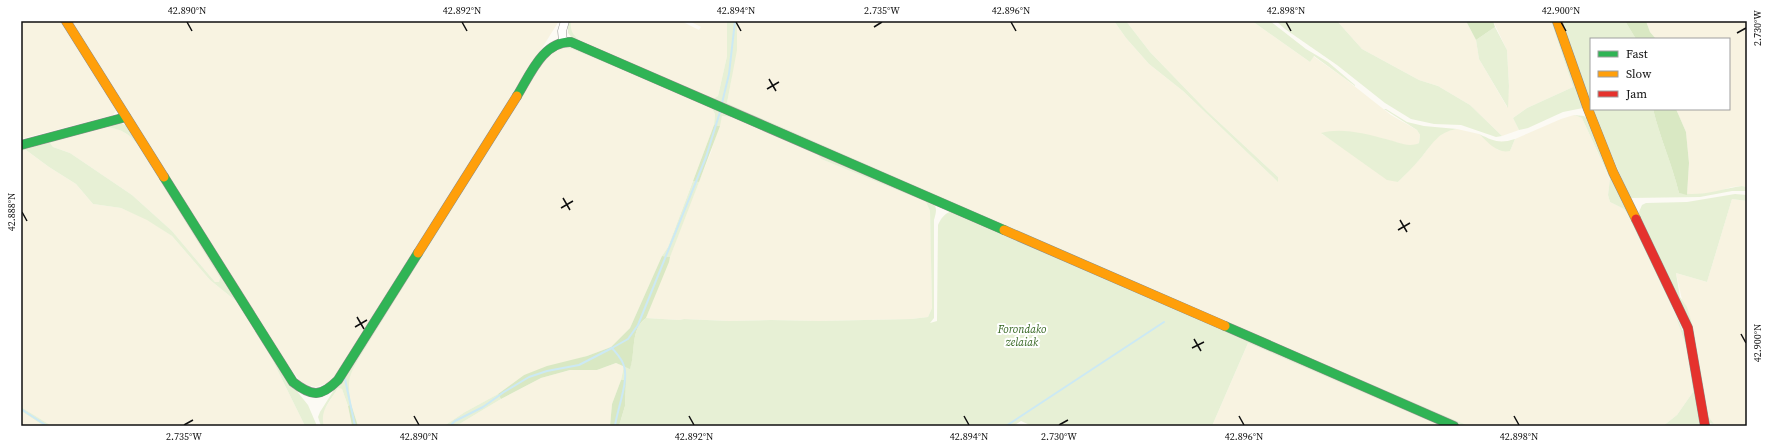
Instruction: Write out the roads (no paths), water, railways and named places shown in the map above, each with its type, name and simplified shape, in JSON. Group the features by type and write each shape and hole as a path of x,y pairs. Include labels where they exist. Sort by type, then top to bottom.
{"street":[{"path":"66,21 293,382 306,393 315,394 332,387 536,65 549,48 556,43 571,42 1454,426"},
{"path":"563,42 562,31 565,21"},
{"path":"1557,21 1588,109 1613,172 1677,302 1688,328 1705,426"},
{"path":"21,145 126,117"}],"waterway":[{"path":"722,103 729,74 735,21"},
{"path":"615,426 624,387 625,372 622,361 612,348 628,339 638,325 706,157 720,112"},
{"path":"1006,426 1164,322"},
{"path":"450,426 455,421 483,407 529,377 547,371 579,365 612,348"},
{"path":"345,379 355,426"},
{"path":"21,409 47,426"}],"park label":[{"name":"Forondako zelaiak","path":"1022,335"}]}
